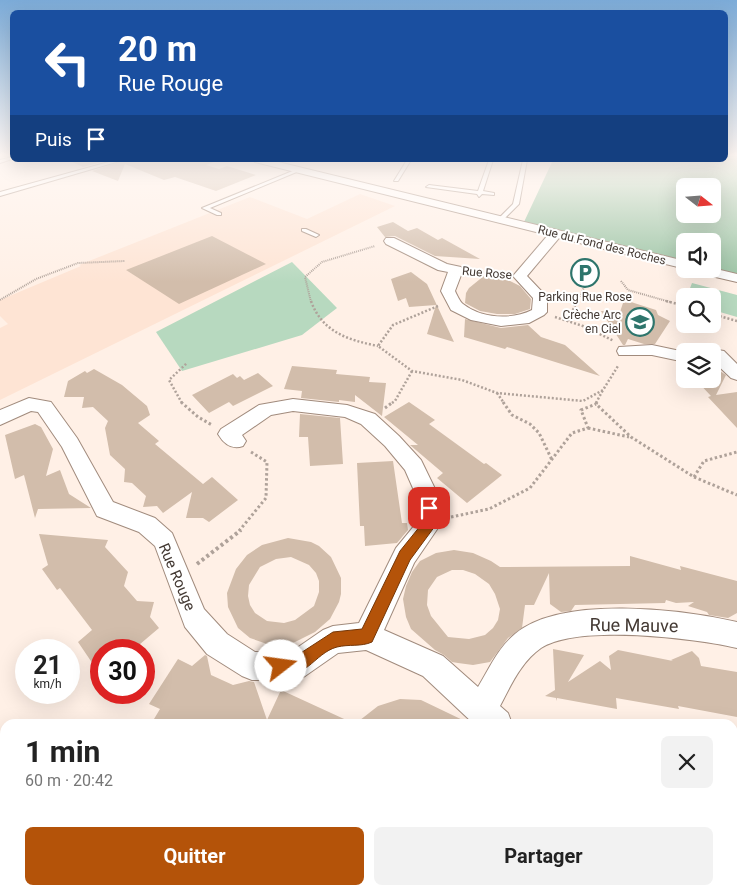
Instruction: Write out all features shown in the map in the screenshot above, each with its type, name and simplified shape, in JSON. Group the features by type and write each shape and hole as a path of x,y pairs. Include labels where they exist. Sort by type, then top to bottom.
{"street":[{"name":"Rue du Fond des Roches","path":"408,198 676,263"},
{"path":"520,276 556,233"},
{"name":"Rue Rose","path":"390,241 443,267 456,270 448,280 446,290 451,302"},
{"path":"721,274 737,278"},
{"name":"Rue Rose","path":"520,276 541,295 543,305 540,313"},
{"path":"451,302 462,312 500,321 532,318 540,313"},
{"path":"625,351 652,350 676,355"},
{"path":"721,358 737,374"},
{"name":"Rue Rouge","path":"0,418 30,404 44,407 70,443 105,509 147,526 164,540 194,618 217,644 252,666 295,666 333,640 367,636"},
{"path":"232,438 266,410 293,405 347,412 368,419 392,441 414,466 427,495 431,522 405,556 367,636 433,666 489,717"},
{"name":"Rue Mauve","path":"489,717 514,653 534,636 555,629 587,622 641,623 699,626 737,636"}],"lane":[{"path":"219,214 206,208 231,198"},
{"path":"500,220 516,204 517,198"},
{"path":"304,230 316,235"}],"path":[{"path":"390,241 322,262 305,277 310,303 323,325 349,341 378,346 412,371 462,380 497,392 582,400 603,390"},
{"path":"0,300 36,279 78,263 125,261"},
{"name":"Rue Rose","path":"456,270 520,276"},
{"path":"568,321 585,283 592,274"},
{"path":"621,281 628,290 676,303"},
{"path":"378,346 393,325 413,315 451,302"},
{"path":"540,313 568,321 610,337 625,351 615,373 596,404 581,410 588,428"},
{"path":"721,317 737,321"},
{"path":"178,579 241,530 266,498 267,462 192,413 173,393 169,380 187,363"},
{"path":"368,419 395,401 412,371"},
{"path":"497,392 512,415 530,424 539,433 552,461"},
{"path":"596,404 631,437 694,477 737,496"},
{"path":"431,522 488,509 530,488 572,433 588,428 631,437"},
{"path":"694,477 704,462 737,452"}],"shaded area":[{"path":"248,198 307,219 352,198 371,198 395,206 0,400 0,328 8,324 0,316 0,300 81,266 79,265"}],"green space":[{"path":"535,198 676,198 676,223 721,223 721,198 737,198 737,279 721,273 721,233 676,233 676,263 524,222"},
{"path":"292,262 337,308 302,335 182,371 156,332"},
{"path":"692,283 711,288 690,288"},
{"path":"721,291 737,295 737,317 721,312"}],"building":[{"path":"393,222 408,231 417,228 438,240 442,238 480,259 435,256 395,236 385,237 377,227"},
{"path":"212,236 266,264 179,304 126,270"},
{"path":"490,271 520,286 531,299 530,309 515,314 497,314 480,311 465,303 466,293 469,288"},
{"path":"411,272 427,284 454,342 427,334 436,305 409,307 406,298 398,301 391,279"},
{"name":"Crèche Arc en Ciel","path":"631,302 656,310 658,315 670,321 655,344 644,344 628,339 625,345 623,345 601,311 620,312 623,303"},
{"path":"465,319 501,328 528,325 541,337 565,345 600,376 507,347 505,349 464,337"},
{"path":"292,366 337,370 336,374 370,377 369,382 386,383 382,416 355,395 355,402 339,400 339,402 301,398 302,391 284,389"},
{"path":"94,369 122,385 147,406 150,415 138,423 159,441 155,444 203,484 212,477 238,500 209,522 203,518 186,518 192,492 163,513 157,506 143,507 146,496 132,483 124,482 125,469 110,455 105,428 108,421 93,407 82,408 84,397 64,397 68,381 85,371 87,373"},
{"path":"721,372 726,375 721,385"},
{"path":"258,373 273,386 233,406 229,402 209,413 192,395 233,374 237,378 240,376 244,380"},
{"path":"703,388 720,388 716,395 737,392 737,428 708,397 711,396"},
{"path":"409,402 435,420 429,424 502,475 467,503 437,478 443,473 410,445 418,445 384,417"},
{"path":"300,414 340,418 343,464 310,466 308,437 299,437"},
{"path":"35,424 41,427 53,449 46,476 60,470 69,494 91,508 38,509 35,518 24,475 15,479 5,435"},
{"path":"393,461 402,523 407,523 408,530 397,543 365,546 364,526 360,526 357,463"},
{"path":"39,534 108,540 105,547 128,572 124,586 137,601 154,602 150,617 159,628 146,639 90,639 90,660 80,645 80,640 92,630 60,588 57,590 42,569 48,565"},
{"path":"288,538 311,542 319,546 331,557 341,578 339,602 330,619 315,632 293,643 267,644 250,638 238,628 228,607 227,593 236,569 247,555 262,545","holes":["291,557 309,565 316,573 319,581 319,592 314,606 295,620 284,623 267,621 255,613 250,605 248,596 249,585 260,567 276,559"]},
{"path":"454,550 473,553 500,567 630,566 630,556 681,570 680,566 737,581 737,613 728,618 709,615 707,612 688,606 694,602 676,603 666,600 665,603 575,605 571,611 561,612 550,604 549,573 534,605 525,605 522,628 508,638 490,662 473,665 452,662 411,629 406,617 403,599 412,572 420,561 436,553","holes":["452,570 463,570 475,574 489,584 500,609 498,620 493,628 485,635 469,639 448,637 431,616 427,605 428,590 437,577"]},
{"path":"553,649 584,655 568,682 600,661 611,670 609,656 618,650 673,661 671,660 692,651 699,658 701,666 737,672 737,717 678,706 679,709 616,698 617,709 557,698 556,701 556,698 545,696 555,690"},
{"path":"205,655 207,656 211,675 233,685 249,681 254,682 267,719 154,719 160,709 149,704 155,704 155,695 178,659 192,666"},
{"path":"281,690 344,719 267,719"},
{"path":"400,699 421,700 461,719 361,719 378,706"}],"place":[{"name":"Parking Rue Rose","path":"585,273"},
{"name":"Crèche Arc en Ciel","path":"640,322"}],"route":[{"path":"281,666 295,666 333,640 367,636 405,556 431,522 429,508"}]}
